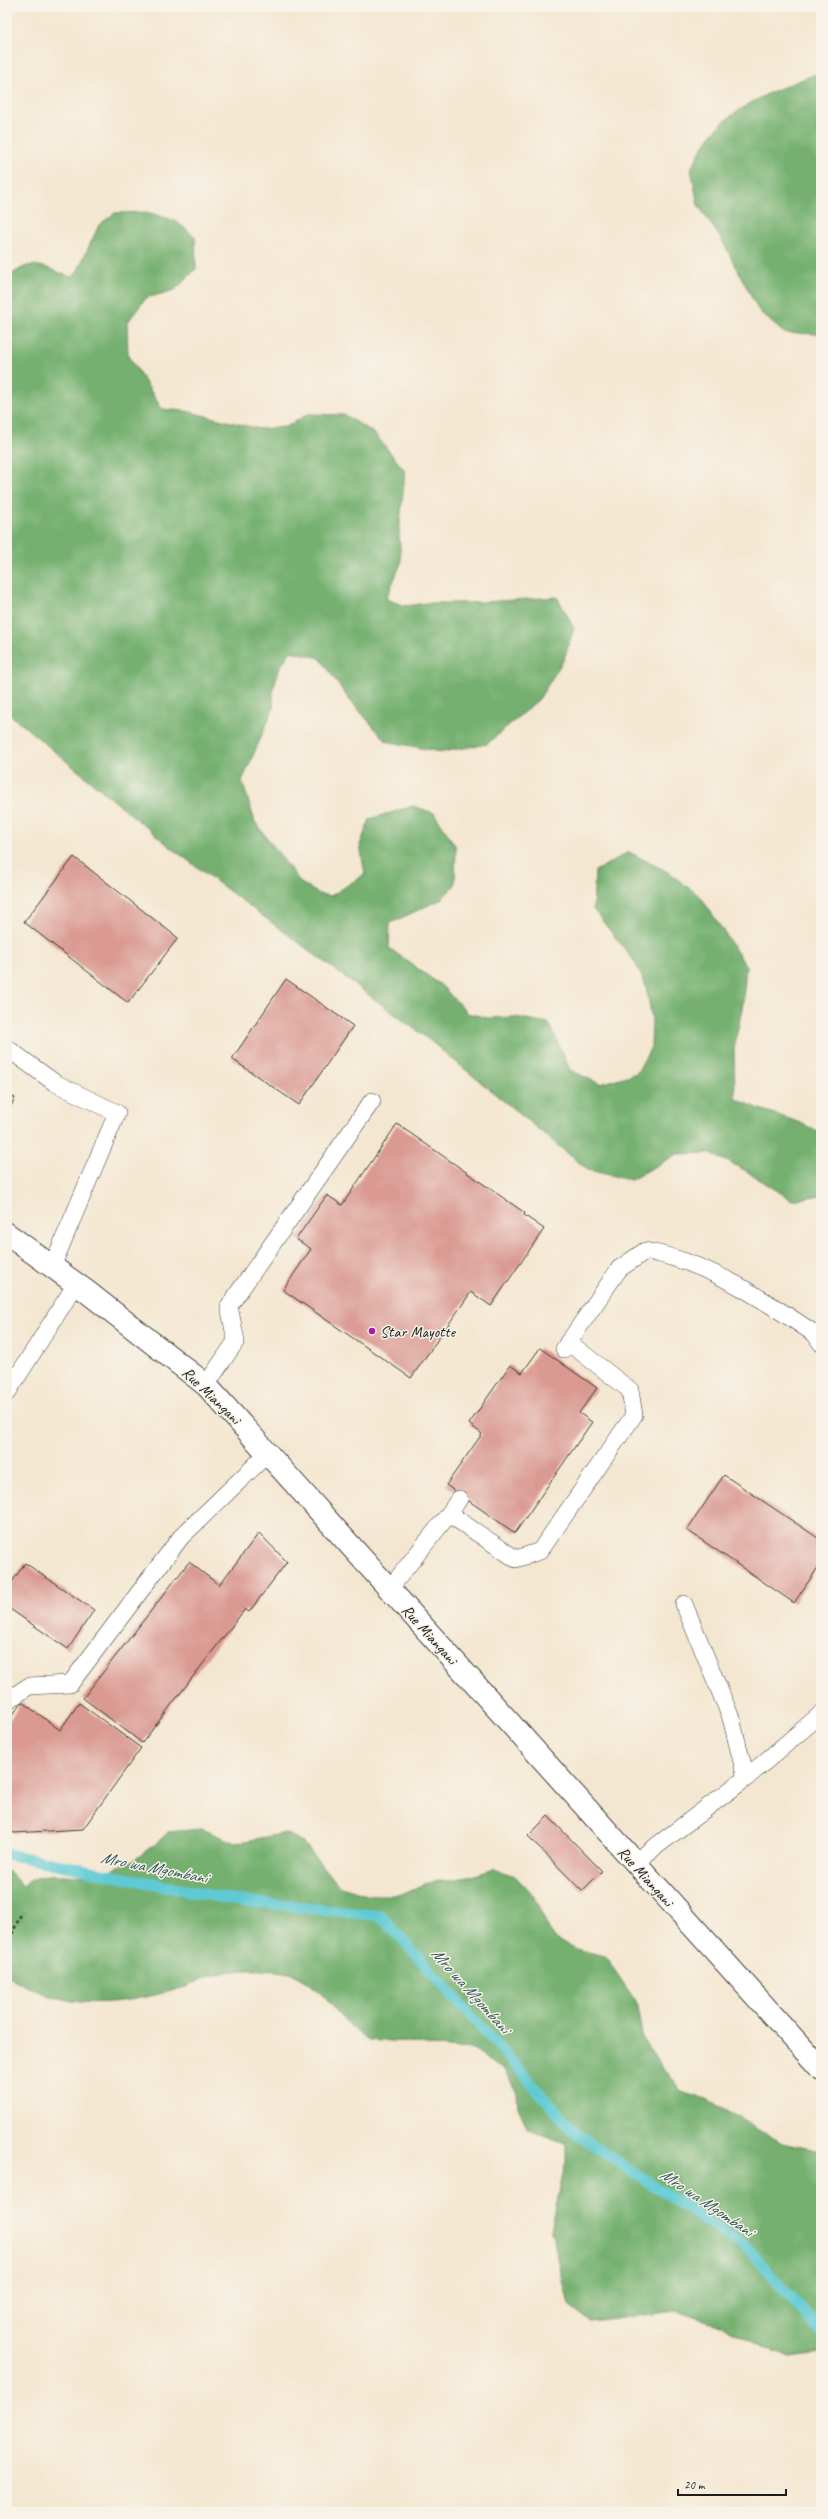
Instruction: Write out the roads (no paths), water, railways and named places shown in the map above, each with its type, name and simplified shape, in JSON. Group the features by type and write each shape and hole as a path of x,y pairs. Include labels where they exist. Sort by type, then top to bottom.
{"street":[{"name":"Rue Miangani","path":"7,1234 76,1284 206,1385 269,1452 634,1863 821,2069"}],"lane":[{"path":"7,1048 55,1083 117,1113 52,1267"},
{"path":"206,1385 236,1340 229,1306 372,1101"},
{"path":"449,1514 516,1559 540,1551 634,1415 630,1390 566,1346 619,1269 645,1251 673,1256 754,1293 815,1334 821,1343"},
{"path":"7,1393 76,1284"},
{"path":"7,1702 29,1686 70,1684 181,1537 269,1452"},
{"path":"390,1588 449,1514 459,1499"},
{"path":"684,1604 731,1718 746,1778"},
{"path":"634,1863 746,1778 821,1714"}],"waterway":[{"name":"Mro wa Mgombani","path":"7,1854 233,1900 381,1916 578,2135 748,2249 821,2332"}],"place":[{"name":"Star Mayotte","path":"372,1331"}]}
